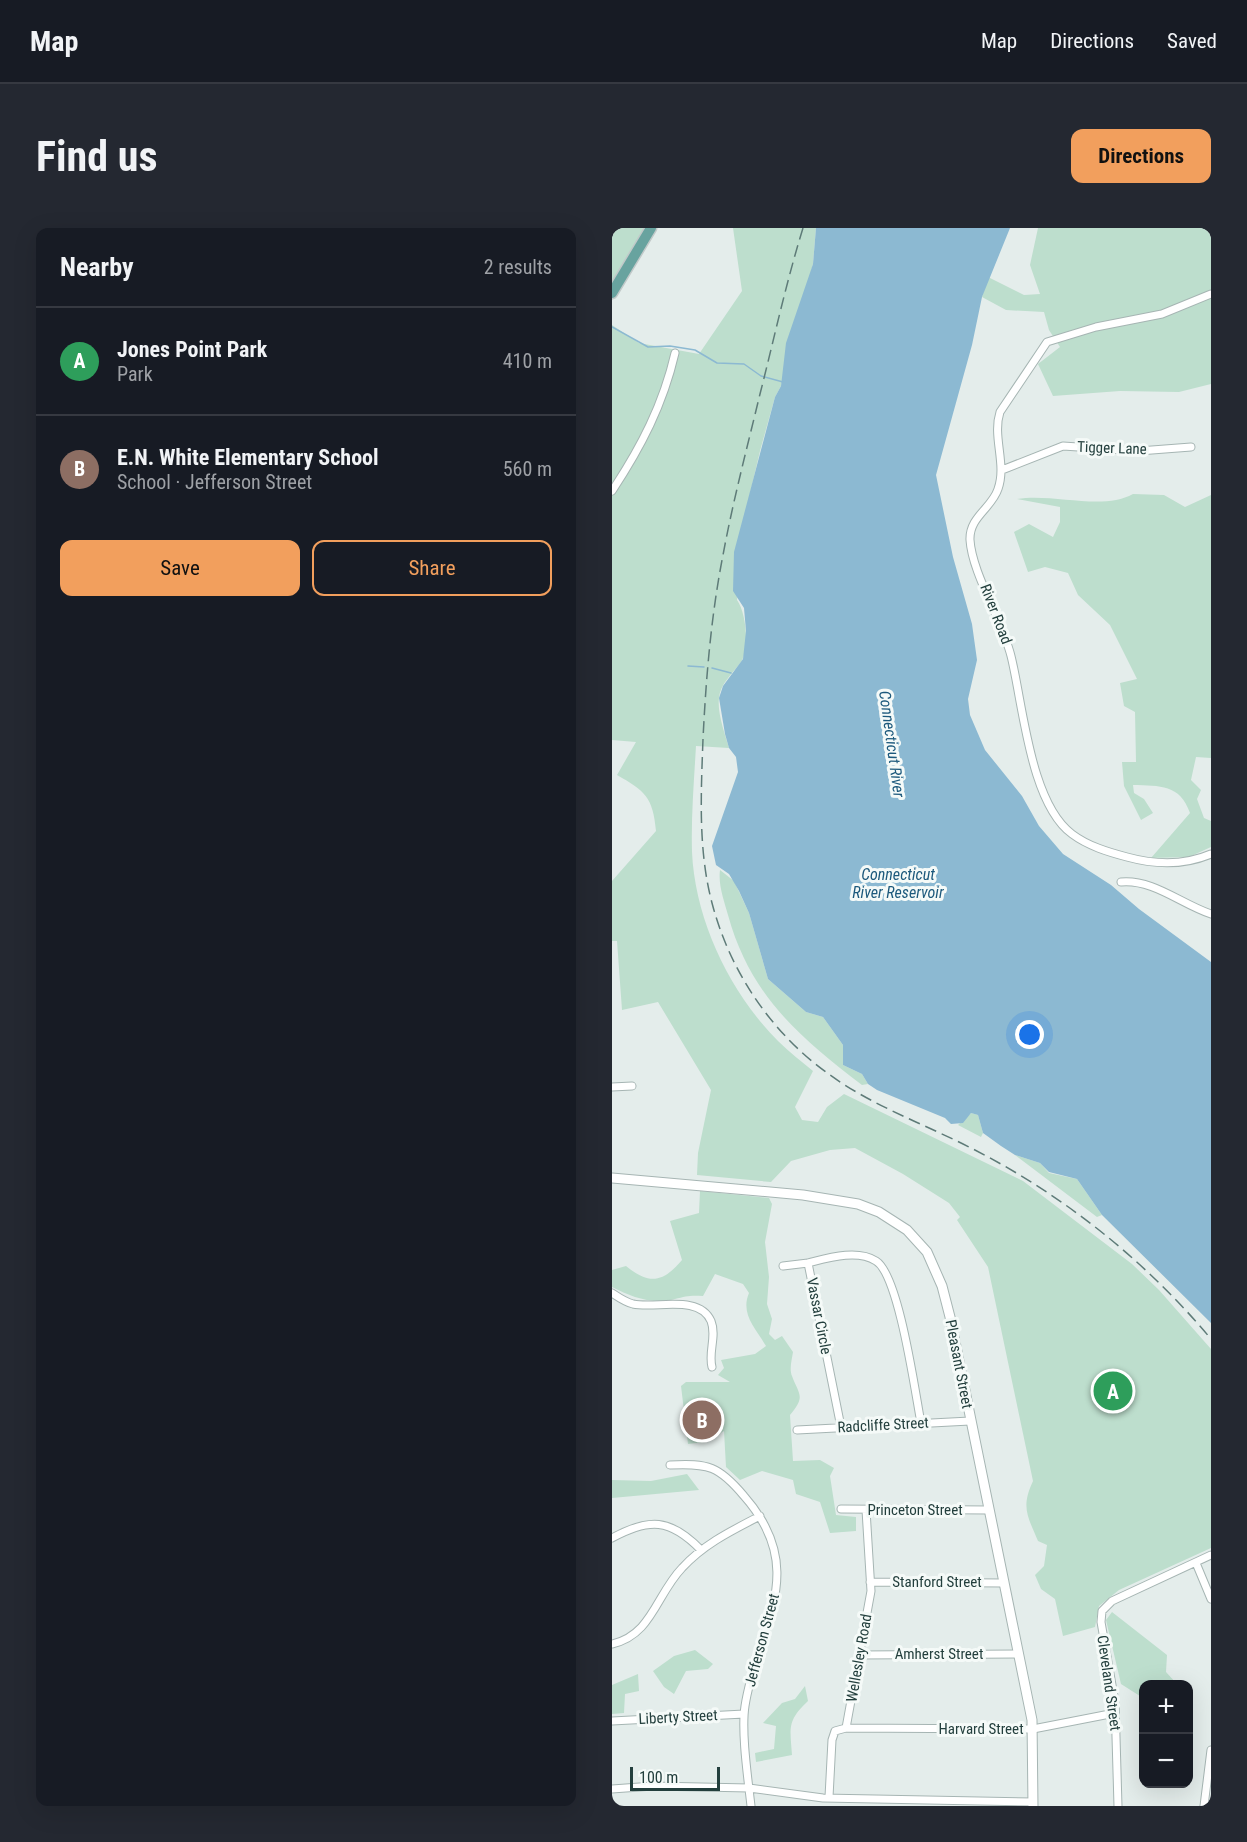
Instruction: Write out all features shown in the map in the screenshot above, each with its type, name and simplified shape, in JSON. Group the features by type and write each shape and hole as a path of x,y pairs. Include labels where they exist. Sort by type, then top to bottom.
{"main road":[{"path":"612,292 651,228"}],"street":[{"name":"River Road","path":"1211,294 1162,314 1096,327 1047,342 1000,412 998,420 1002,470 998,490 976,519 970,538 974,560 1011,656 1024,728 1036,768 1053,810 1071,833 1091,845 1117,855 1146,862 1170,864 1194,861 1211,854"},
{"path":"612,491 648,435 669,381 675,353"},
{"name":"Tigger Lane","path":"1002,470 1063,446 1139,451 1191,447"},
{"path":"1121,882 1142,881 1190,907 1211,914"},
{"path":"612,1087 632,1086"},
{"name":"Pleasant Street","path":"612,1178 834,1199 879,1212 907,1230 927,1252 942,1286 1033,1728 1033,1804"},
{"name":"Vassar Circle","path":"841,1427 808,1263 833,1256 874,1260 881,1264 893,1285 921,1423"},
{"path":"783,1266 808,1263"},
{"path":"612,1293 630,1303 655,1307 692,1305 704,1310 712,1322 712,1367"},
{"name":"Radcliffe Street","path":"797,1430 970,1421"},
{"name":"Jefferson Street","path":"670,1465 705,1465 716,1468 730,1479 760,1516 771,1540 777,1563 777,1589 744,1714 751,1806"},
{"name":"Princeton Street","path":"841,1509 989,1510"},
{"name":"Wellesley Road","path":"829,1797 832,1740 835,1731 846,1728 860,1654 870,1582 866,1510"},
{"path":"612,1644 628,1641 644,1627 668,1584 700,1550 760,1516"},
{"path":"612,1538 642,1524 658,1525 675,1528 700,1550"},
{"name":"Cleveland Street","path":"1118,1806 1115,1713 1101,1622 1102,1611 1112,1601 1211,1554"},
{"path":"1196,1563 1211,1599"},
{"name":"Stanford Street","path":"870,1582 1003,1583"},
{"name":"Amherst Street","path":"860,1654 1018,1654"},
{"name":"Harvard Street","path":"846,1728 1033,1728 1115,1713"},
{"name":"Liberty Street","path":"612,1721 744,1714"},
{"path":"1204,1806 1211,1750"},
{"path":"612,1789 653,1786 749,1788 800,1796 1033,1804"}],"green space":[{"path":"612,228 657,228 612,300"},
{"path":"733,228 816,228 813,264 749,498 737,600 745,621 744,656 724,683 719,698 720,717 729,748 696,746 692,852 700,903 718,954 730,978 761,1022 782,1045 813,1071 795,1107 802,1120 818,1122 827,1107 844,1094 1023,1181 1132,1264 1159,1290 1211,1349 1211,1548 1119,1590 1099,1606 1095,1627 1063,1636 1055,1599 1041,1589 1035,1575 1044,1566 1047,1545 1038,1541 1027,1511 1027,1498 1033,1481 988,1267 957,1220 960,1217 949,1203 855,1148 830,1150 791,1161 771,1182 697,1175 698,1153 711,1090 658,1002 622,1010 617,941 612,941 612,881 656,831 653,810 646,796 617,775 636,742 612,740 612,325 639,343 699,354 742,291"},
{"path":"1038,228 1211,228 1211,384 1179,392 1120,391 1053,396 1038,364 1060,347 1049,330 1044,312 1006,310 982,297 988,277 1024,295 1040,294 1030,265"},
{"path":"1133,494 1164,495 1185,507 1211,495 1211,758 1196,757 1191,780 1201,790 1197,799 1204,818 1211,821 1211,847 1189,857 1151,858 1190,813 1181,797 1168,788 1133,785 1134,793 1144,799 1153,813 1141,820 1124,786 1122,762 1136,762 1135,712 1124,706 1120,683 1137,679 1110,625 1078,595 1068,573 1045,567 1028,572 1014,532 1029,524 1053,537 1060,522 1060,507 1017,499 1107,501"},
{"path":"720,870 734,881 749,913 768,979 806,1012 823,1017 843,1045 843,1065 862,1074 868,1084 862,1085 817,1049 779,1012 763,991 737,943 722,892"},
{"path":"971,1113 978,1115 983,1133 981,1137 958,1125"},
{"path":"1015,1155 1040,1163 1049,1173 1077,1179 1102,1215 1097,1217"},
{"path":"700,1191 769,1198 772,1204 765,1242 769,1277 767,1304 772,1319 769,1334 775,1340 782,1336 793,1352 791,1373 800,1399 790,1415 793,1461 820,1460 834,1468 830,1476 836,1515 856,1517 856,1531 830,1533 820,1502 796,1494 793,1480 762,1471 740,1480 726,1467 724,1431 705,1442 688,1444 681,1386 686,1382 730,1382 718,1375 724,1368 721,1360 755,1354 766,1346 748,1315 746,1308 749,1293 743,1284 715,1274 703,1296 689,1296 667,1301 635,1297 612,1287 612,1270 626,1266 641,1276 655,1279 668,1274 675,1268 682,1260 670,1221 699,1213"},
{"path":"687,1474 699,1490 612,1498 612,1480 651,1481"},
{"path":"1112,1612 1167,1655 1166,1672 1173,1680 1139,1680 1139,1695 1121,1684 1106,1620"},
{"path":"695,1650 713,1664 708,1669 686,1671 674,1694 664,1687 653,1671 674,1656"},
{"path":"638,1674 639,1691 625,1694 624,1713 612,1714 612,1685"},
{"path":"805,1686 808,1701 796,1714 791,1725 792,1755 756,1762 755,1753 774,1749 776,1726 763,1723 782,1703 795,1699"}],"water":[{"name":"Connecticut River Reservoir","path":"816,228 1010,228 982,297 972,345 936,475 953,557 972,624 977,660 968,699 970,715 985,750 1022,796 1039,826 1063,854 1111,885 1139,909 1211,962 1211,1323 1102,1215 1077,1179 1049,1172 1040,1163 1015,1155 1001,1146 983,1133 978,1115 971,1113 963,1123 951,1124 945,1118 877,1090 868,1084 862,1074 843,1065 843,1045 823,1017 806,1012 768,979 749,913 739,891 729,874 716,865 712,846 738,772 736,757 729,748 725,734 719,698 723,686 743,659 746,631 744,608 733,591 734,552 775,397 781,386 786,343 813,264"}],"waterway":[{"path":"612,327 648,347 670,346 695,350 717,363 744,364 761,376 783,382"},
{"path":"688,666 704,667"},
{"path":"712,668 731,673"}],"railway":[{"path":"803,228 736,495 712,624 704,716 702,842 712,903 720,929 742,977 756,1000 772,1021 809,1059 846,1086 1005,1166 1070,1208 1130,1256 1158,1282 1211,1339"}],"place":[{"name":"Jones Point Park","path":"1113,1391"},
{"name":"E.N. White Elementary School","path":"702,1420"}],"water label":[{"name":"Connecticut River","path":"892,744"}]}
